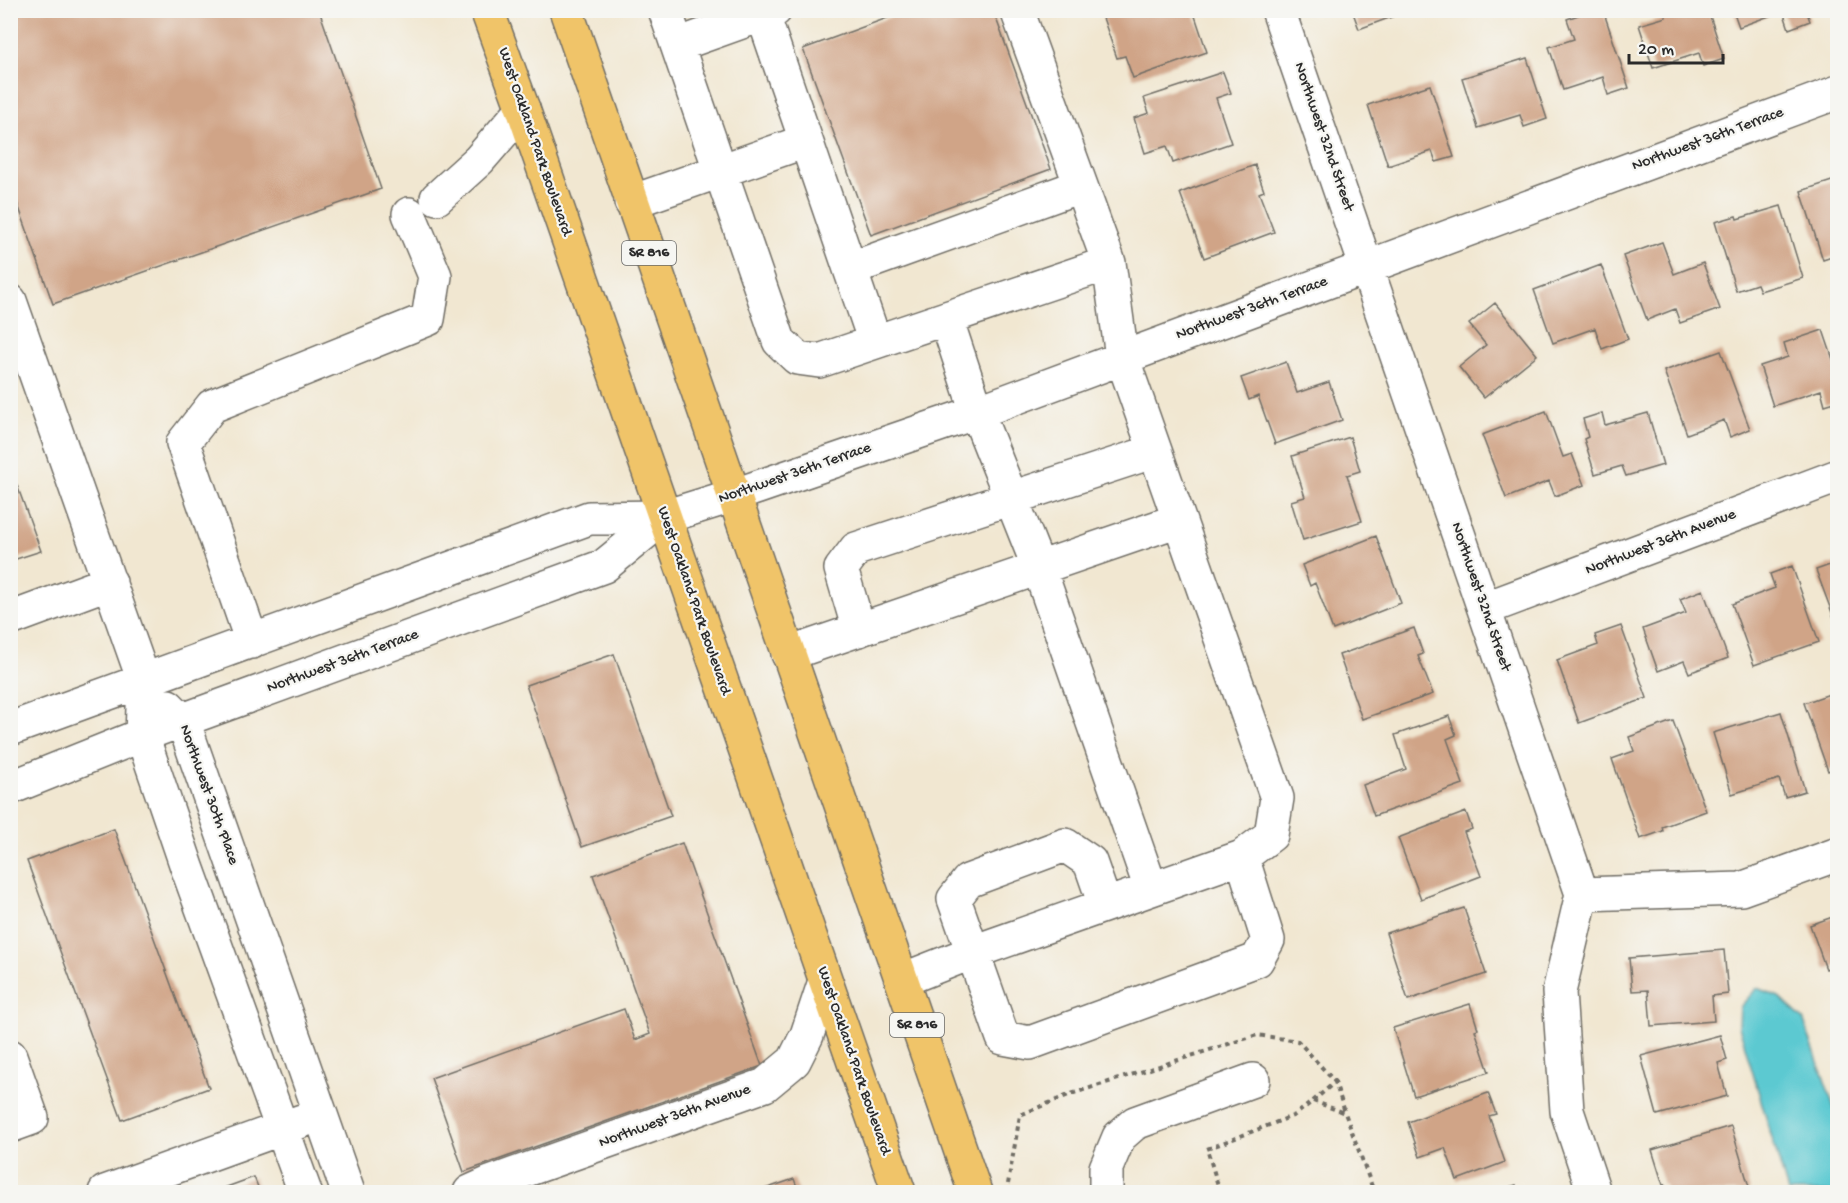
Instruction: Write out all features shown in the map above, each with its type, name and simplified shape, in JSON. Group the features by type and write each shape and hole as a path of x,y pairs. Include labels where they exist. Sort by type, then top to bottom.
{"main road":[{"name":"West Oakland Park Boulevard","path":"487,10 899,1192"},
{"name":"SR 816","path":"566,10 975,1192"}],"street":[{"path":"665,10 779,341 797,358 819,362 1109,263"},
{"path":"902,980 973,952 1242,857 1271,835 1277,798 1122,357 1109,263 1017,10"},
{"name":"Northwest 32nd Street","path":"1278,10 1368,266 1582,894"},
{"path":"677,45 769,13 806,141 875,342"},
{"name":"Northwest 36th Terrace","path":"10,729 589,518 664,517 976,412 1838,92"},
{"path":"252,642 183,443 212,406 428,319 435,276 423,206 479,160 523,109"},
{"path":"632,202 806,141"},
{"path":"850,269 1080,186"},
{"path":"10,301 144,681 142,735 305,1192"},
{"path":"946,318 976,412 1039,568 1151,889"},
{"path":"859,630 841,569 856,549 1155,451"},
{"name":"Northwest 36th Avenue","path":"1484,609 1838,476"},
{"name":"Northwest 36th Terrace","path":"10,788 142,735 183,722 604,566 664,517"},
{"path":"788,654 1179,519"},
{"path":"10,619 110,582"},
{"name":"Northwest 30th Place","path":"144,681 183,722 348,1192"},
{"path":"1105,905 1090,862 1065,845 968,881 954,899 1003,1038 1029,1043 1257,960 1268,940 1242,857"},
{"path":"188,867 229,852"},
{"path":"1594,1192 1567,1111 1559,992 1582,894 1741,889 1838,854"},
{"name":"Northwest 36th Avenue","path":"470,1192 765,1085 794,1061 807,1035 825,981"},
{"path":"10,1056 32,1118 10,1126"},
{"path":"261,1072 300,1057"},
{"path":"1106,1192 1106,1168 1119,1137 1135,1123 1253,1080"},
{"path":"105,1192 321,1114"}],"path":[{"path":"1220,1192 1207,1149 1295,1115 1335,1082 1374,1192"},
{"path":"1313,1101 1345,1113"}],"water":[{"path":"1757,988 1779,997 1803,1019 1837,1116 1837,1192 1788,1192 1739,1026 1740,1007"}],"building":[{"path":"14,10 319,10 381,189 53,304 10,182 10,12"},
{"path":"909,10 993,10 1051,169 871,235 803,49"},
{"path":"1117,10 1193,10 1207,52 1133,78 1125,56 1117,58 1102,15"},
{"path":"1352,10 1408,10 1408,11 1359,29"},
{"path":"1592,10 1603,10 1629,88 1608,95 1603,77 1563,90 1549,47 1574,39 1567,19"},
{"path":"1664,10 1708,10 1724,59 1703,66 1699,53 1653,68 1639,25 1666,17"},
{"path":"1733,10 1806,10 1810,21 1789,29 1783,11 1739,27"},
{"path":"1527,58 1547,119 1524,127 1520,115 1478,128 1462,78"},
{"path":"1223,72 1231,93 1216,98 1231,143 1173,163 1167,146 1145,153 1134,118 1149,113 1144,98"},
{"path":"1430,85 1454,157 1436,162 1432,151 1388,166 1368,105"},
{"path":"1255,165 1264,191 1259,193 1274,232 1204,258 1180,193"},
{"path":"1838,179 1838,255 1823,260 1801,191"},
{"path":"1781,206 1803,278 1760,291 1757,284 1736,291 1715,222 1736,216 1737,219"},
{"path":"1662,242 1674,274 1703,263 1720,309 1680,323 1675,309 1647,320 1623,256"},
{"path":"1601,265 1628,339 1602,349 1595,328 1553,343 1534,290"},
{"path":"1495,303 1537,355 1484,398 1459,367 1486,345 1469,324"},
{"path":"1823,330 1838,374 1838,401 1825,405 1821,390 1773,406 1760,366 1788,357 1784,343"},
{"path":"1721,351 1750,429 1730,437 1724,420 1687,434 1664,371"},
{"path":"1286,362 1297,393 1329,382 1342,420 1275,444 1258,396 1249,400 1241,378"},
{"path":"1546,411 1563,457 1572,454 1584,485 1555,496 1549,481 1506,498 1482,435"},
{"path":"1602,413 1605,425 1648,413 1663,465 1626,476 1622,466 1595,474 1584,439 1588,437 1583,419"},
{"path":"1350,437 1360,471 1347,475 1362,521 1303,540 1291,501 1305,497 1292,456"},
{"path":"10,466 41,551 10,561"},
{"path":"1376,536 1401,603 1333,630 1315,583 1310,586 1302,565"},
{"path":"1838,562 1838,626 1837,626 1816,570"},
{"path":"1792,566 1819,642 1754,665 1732,604 1775,588 1770,574"},
{"path":"1703,590 1728,658 1689,673 1684,661 1658,671 1643,629 1686,613 1680,599"},
{"path":"1621,626 1647,698 1579,723 1557,660 1598,645 1595,635"},
{"path":"1414,628 1423,654 1418,656 1433,694 1362,719 1339,655"},
{"path":"614,654 671,816 582,847 526,685"},
{"path":"1838,691 1838,767 1828,771 1804,703"},
{"path":"1781,712 1805,791 1785,797 1779,779 1732,794 1713,733"},
{"path":"1449,716 1456,735 1447,739 1463,784 1374,816 1363,785 1406,769 1395,735"},
{"path":"1673,721 1706,811 1662,827 1663,831 1640,839 1612,759 1634,751 1629,737"},
{"path":"1466,812 1472,829 1464,832 1481,876 1421,899 1398,838"},
{"path":"114,829 209,1088 122,1120 27,861"},
{"path":"682,843 762,1066 464,1172 431,1078 624,1009 635,1040 650,1034 593,875"},
{"path":"1464,908 1486,974 1408,1000 1386,933"},
{"path":"1838,915 1838,965 1826,969 1810,925"},
{"path":"1724,950 1728,994 1712,996 1714,1021 1651,1026 1648,990 1632,991 1629,958"},
{"path":"1470,1004 1478,1029 1475,1030 1489,1072 1414,1096 1393,1028"},
{"path":"1720,1035 1727,1060 1718,1063 1727,1096 1657,1115 1641,1056"},
{"path":"1488,1093 1496,1114 1489,1116 1505,1162 1457,1180 1445,1148 1420,1157 1408,1122"},
{"path":"1731,1126 1750,1190 1667,1192 1652,1150"},
{"path":"254,1177 260,1192 213,1192"},
{"path":"794,1179 799,1192 756,1192"},
{"path":"1516,1185 1518,1192 1492,1192"}]}
